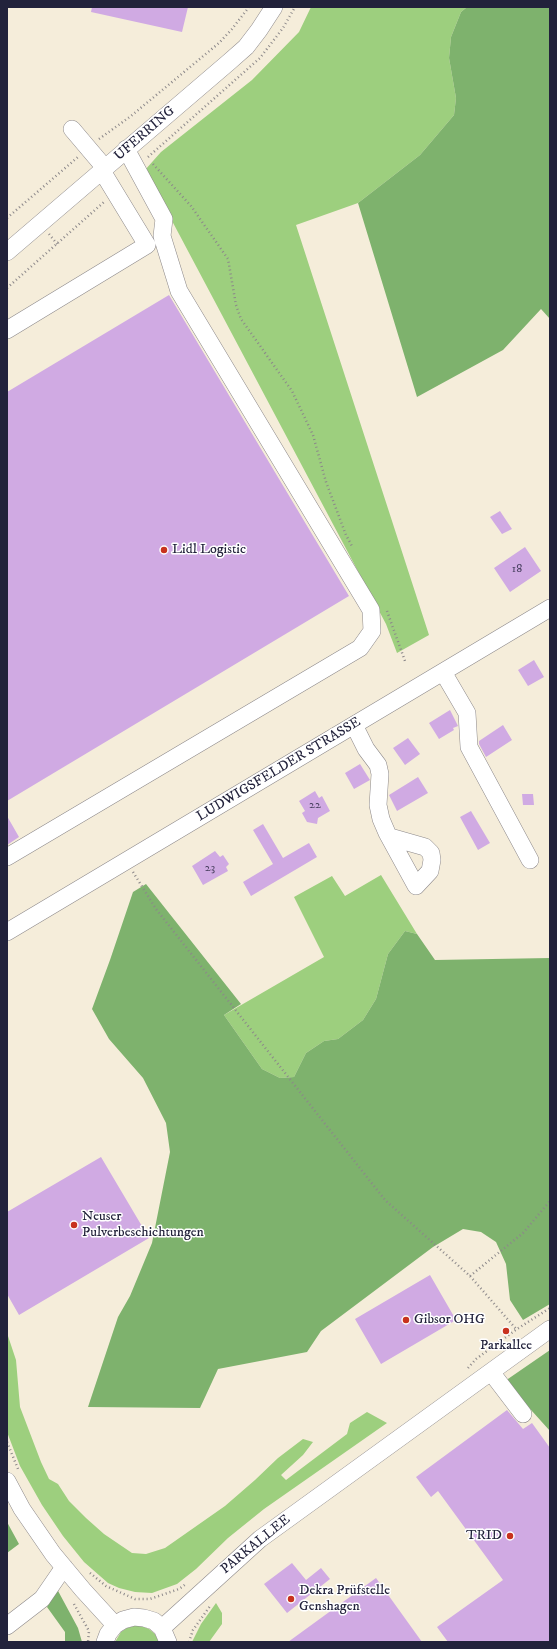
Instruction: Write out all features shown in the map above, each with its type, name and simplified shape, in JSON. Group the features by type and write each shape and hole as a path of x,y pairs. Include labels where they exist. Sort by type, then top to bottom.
{"street":[{"name":"UFERRING","path":"7,252 246,47 274,7"},
{"path":"72,129 104,169 115,192 147,245"},
{"path":"7,857 360,648 372,631 371,610 179,291 162,236 164,219 126,150"},
{"path":"7,330 162,236"},
{"name":"LUDWIGSFELDER STRASSE","path":"7,932 550,608"},
{"path":"443,672 467,713 470,747 530,860"},
{"path":"354,725 366,749 378,765 380,774 378,805 381,819 390,837"},
{"name":"PARKALLEE","path":"114,1625 128,1618 144,1618 154,1622 165,1635 260,1539 550,1329"},
{"path":"491,1372 523,1414"},
{"path":"13,1476 22,1509 64,1567 114,1625 105,1642"},
{"path":"7,1626 42,1599 64,1567"}],"path":[{"path":"7,218 88,148 131,116 219,43 249,7"},
{"path":"295,7 283,28 260,58 147,158 191,206 228,259 236,305 241,319 292,391 313,436 331,495 346,535 357,555"},
{"path":"7,288 58,245 115,192"},
{"path":"49,234 58,245"},
{"path":"386,607 406,661"},
{"path":"127,861 156,909 385,1200 470,1276 517,1329 527,1346"},
{"path":"470,1276 523,1234 550,1201"},
{"path":"467,1369 476,1359 517,1329 550,1308"},
{"path":"7,1442 13,1476"},
{"path":"86,1570 106,1586 134,1598 150,1599 178,1589 189,1581"},
{"path":"189,1642 193,1630 212,1603"}],"green space":[{"path":"311,7 467,7 461,12 451,37 449,58 456,98 454,115 420,155 358,203 296,225 429,635 397,653 386,624 145,170 161,152 252,80 299,32"},
{"path":"467,7 550,7 550,319 541,309 503,350 417,397 358,203 420,155 454,115 456,98 449,58 451,37 461,12"},
{"path":"381,875 417,934 405,931 388,954 376,999 363,1020 338,1039 324,1041 306,1053 294,1077 280,1078 262,1069 224,1015 324,957 294,897 332,876 345,896"},
{"path":"146,884 241,1004 224,1015 262,1069 280,1078 294,1077 306,1053 324,1041 338,1039 363,1020 376,999 388,954 405,931 417,934 435,960 550,958 550,1304 523,1320 510,1300 506,1264 496,1242 481,1232 463,1229 433,1247 321,1331 307,1352 218,1369 200,1408 88,1407 118,1317 130,1296 152,1243 170,1152 166,1123 143,1078 109,1039 92,1009 133,892"},
{"path":"7,1333 16,1360 20,1407 49,1479 58,1484 69,1501 86,1518 104,1534 132,1553 146,1554 165,1548 225,1506 278,1458 303,1439 313,1442 303,1455 281,1475 286,1480 347,1434 350,1423 367,1412 387,1423 264,1509 228,1538 196,1569 177,1584 152,1593 135,1592 119,1588 108,1583 84,1562 63,1536 42,1505 20,1466 7,1432"},
{"path":"550,1350 550,1431 505,1381"},
{"path":"7,1522 19,1544 7,1553"},
{"path":"57,1589 78,1628 82,1642 65,1642 65,1632 47,1607"},
{"path":"216,1603 222,1613 222,1624 209,1642 192,1642 201,1624"},
{"path":"134,1626 142,1626 149,1629 155,1634 159,1642 115,1642 121,1632"}],"building":[{"path":"92,7 188,7 182,32 91,12"},
{"name":"Lidl Logistic","path":"169,295 349,596 7,801 7,392"},
{"path":"500,511 512,529 502,534 490,517"},
{"path":"525,547 541,571 510,592 494,568"},
{"path":"534,660 544,677 528,686 518,670"},
{"path":"450,710 458,726 439,739 429,723"},
{"path":"503,725 512,740 486,757 479,744 479,741"},
{"path":"408,738 420,754 405,765 393,748"},
{"path":"360,764 370,780 354,789 345,773"},
{"path":"418,777 428,793 397,811 389,795"},
{"path":"315,791 319,798 322,796 330,811 318,818 317,824 307,822 302,813 305,811 299,801"},
{"path":"522,794 533,794 534,805 523,805"},
{"path":"471,811 490,843 478,850 460,817"},
{"path":"7,816 19,837 7,845"},
{"path":"263,824 283,858 309,843 317,857 251,896 243,882 273,864 253,830"},
{"path":"215,851 220,857 223,855 229,864 226,867 228,871 203,885 192,866"},
{"name":"Neuser Pulverbeschichtungen","path":"101,1157 149,1238 19,1315 7,1294 7,1212"},
{"name":"Gibsor OHG","path":"430,1275 456,1320 381,1364 355,1319"},
{"name":"TRID","path":"507,1410 523,1429 532,1423 550,1448 550,1642 448,1642 437,1627 503,1580 438,1491 431,1497 416,1477"},
{"name":"Dekra Prüfstelle Genshagen","path":"292,1563 306,1580 321,1568 330,1579 287,1613 264,1584"},
{"path":"376,1578 422,1642 288,1642"}],"place":[{"name":"Lidl Logistic","path":"164,550"},
{"name":"Neuser Pulverbeschichtungen","path":"74,1225"},
{"name":"Gibsor OHG","path":"406,1320"},
{"name":"Parkallee","path":"506,1331"},
{"name":"TRID","path":"510,1536"},
{"name":"Dekra Prüfstelle Genshagen","path":"291,1599"}]}
